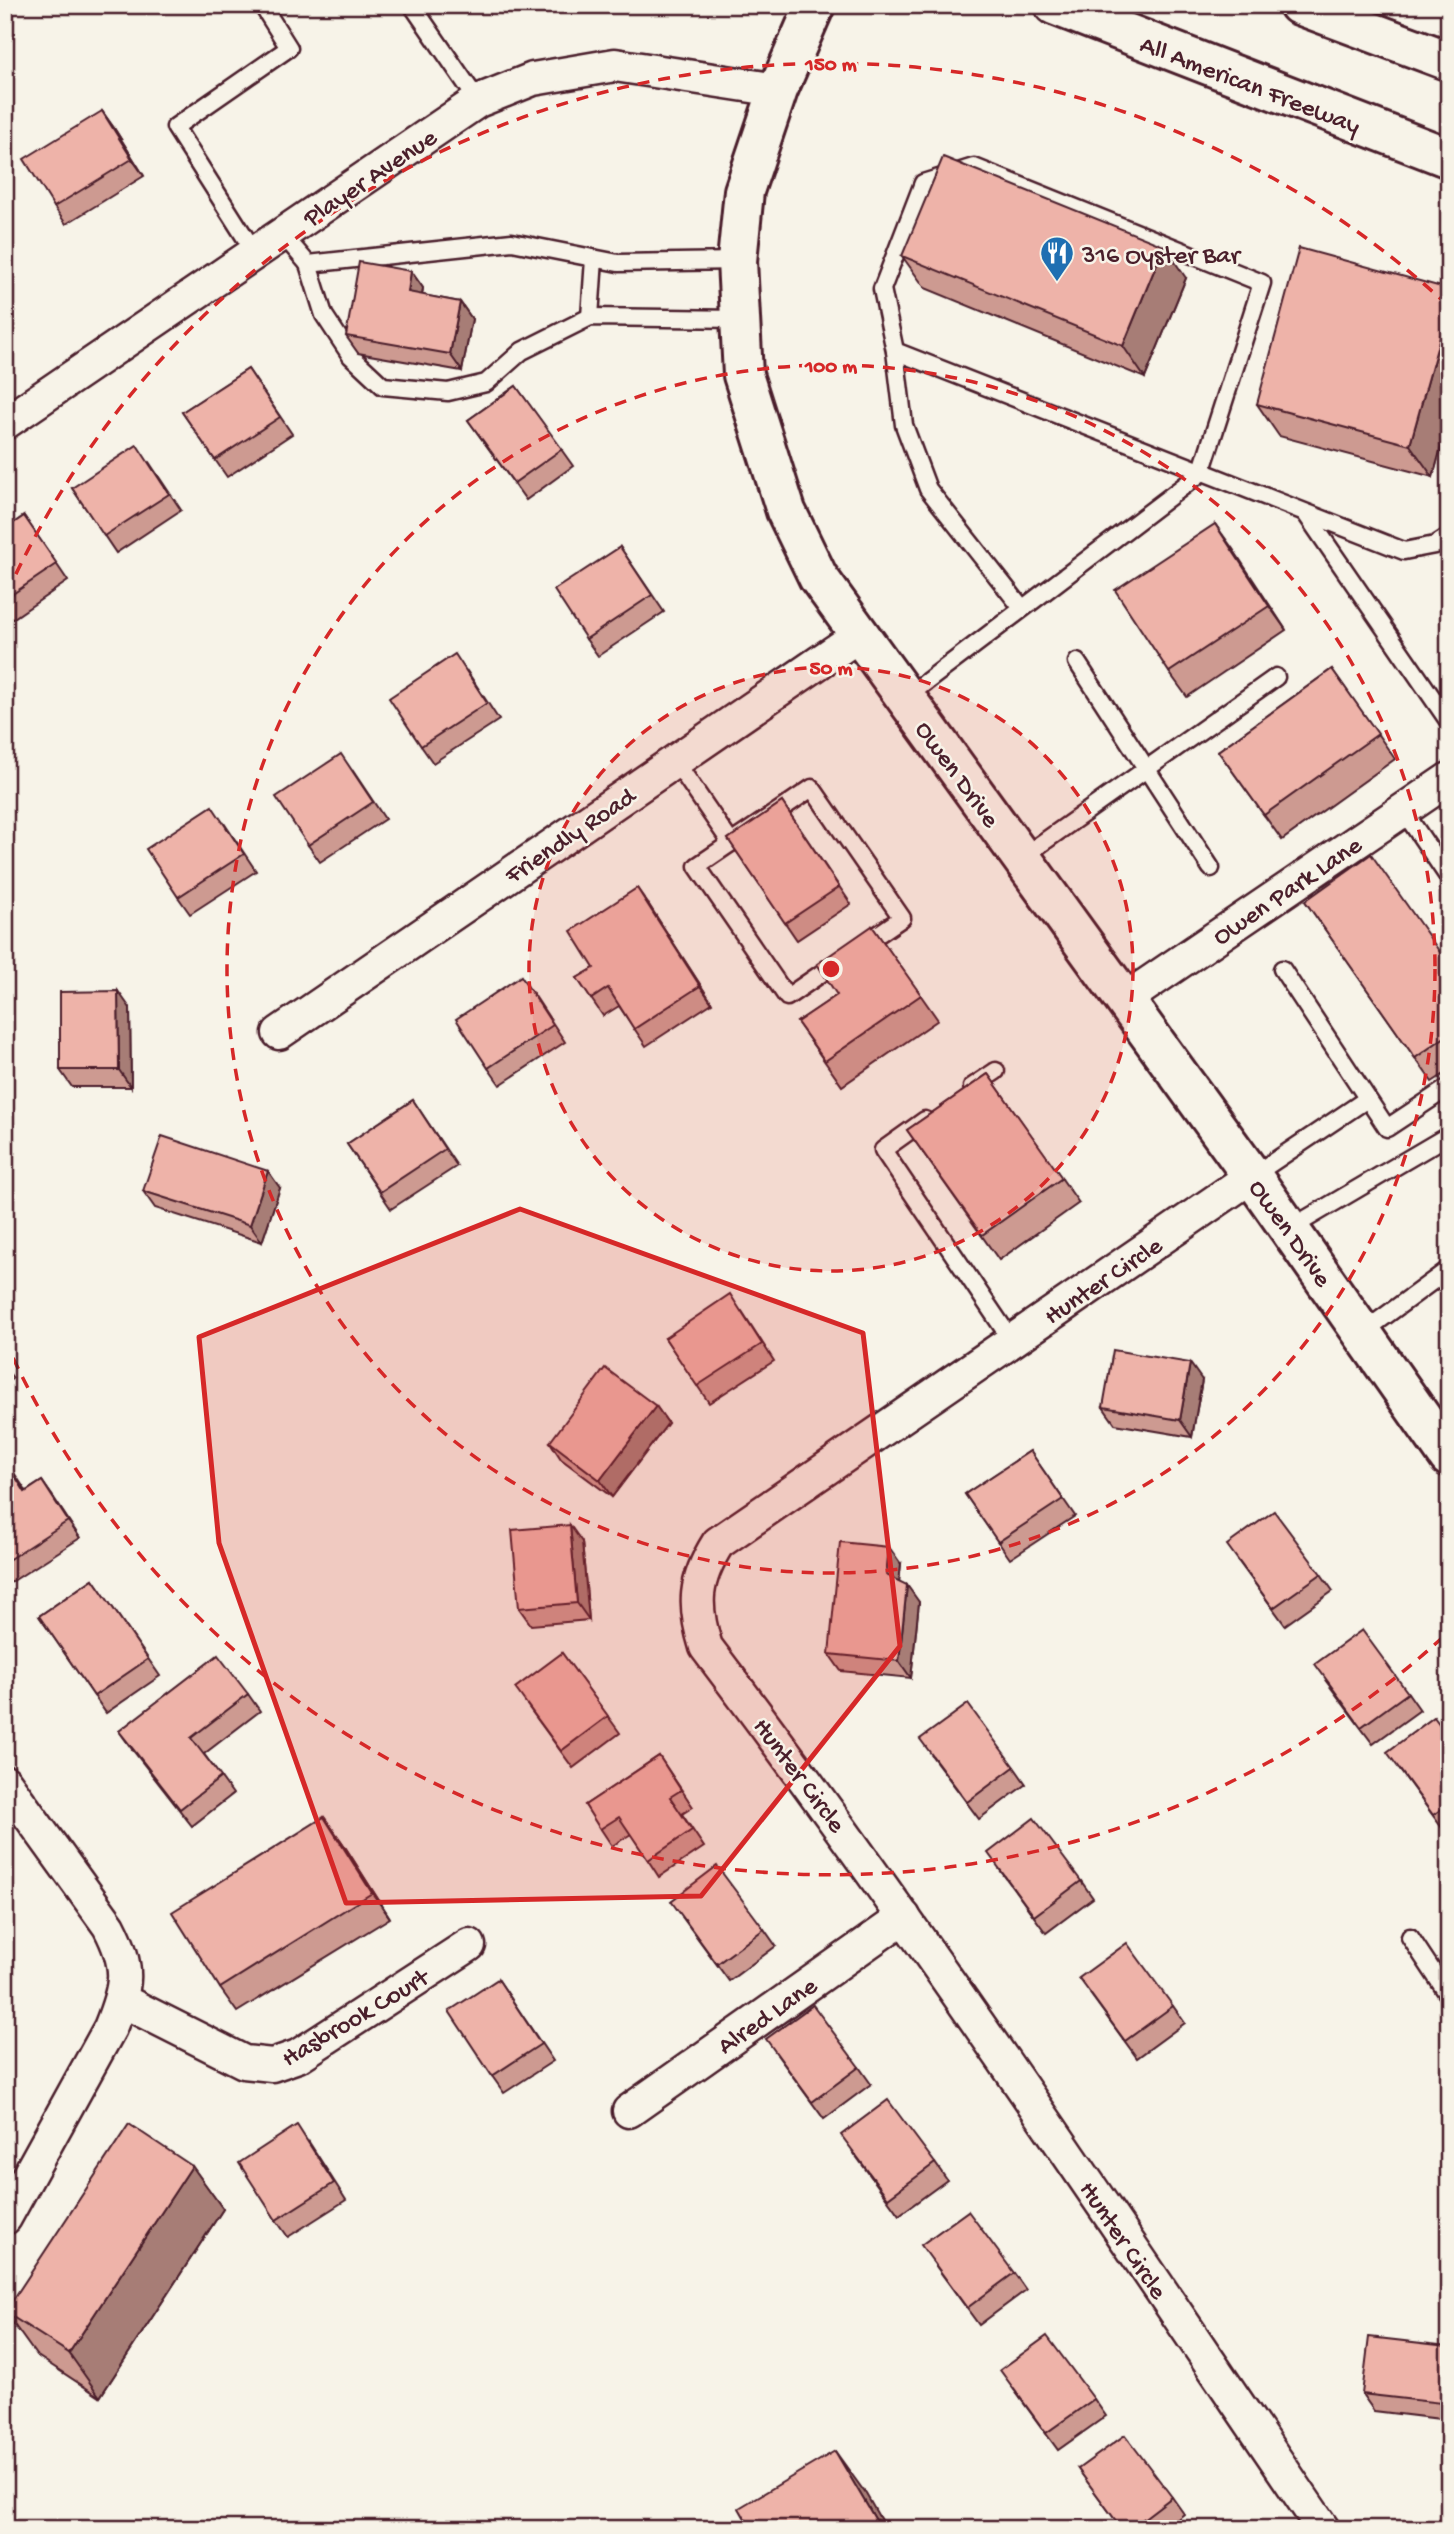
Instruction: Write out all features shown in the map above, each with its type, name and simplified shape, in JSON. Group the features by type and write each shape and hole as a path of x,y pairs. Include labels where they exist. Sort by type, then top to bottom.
{"main road":[{"name":"Owen Drive","path":"815,5 778,90 744,191 737,261 743,375 786,511 818,577 1252,1176 1449,1457"},
{"name":"All American Freeway","path":"1054,5 1449,158"},
{"path":"1300,5 1449,61"}],"street":[{"name":"Player Avenue","path":"5,423 478,102 534,79 615,65 778,90"},
{"name":"Friendly Road","path":"279,1033 859,635"},
{"name":"Owen Park Lane","path":"1124,1000 1449,779"},
{"name":"Hunter Circle","path":"1252,1176 718,1543 704,1566 697,1593 698,1620 706,1647 820,1797 904,1917 1323,2529"},
{"path":"5,1782 115,1938 126,1974 121,2000 110,2028 5,2218"},
{"name":"Alred Lane","path":"629,2111 904,1917"},
{"name":"Hasbrook Court","path":"121,2000 244,2062 272,2065 298,2056 469,1945"}],"lane":[{"path":"412,5 478,102"},
{"path":"255,253 175,127 289,48 270,8"},
{"path":"905,698 1201,473 1262,283 974,167 923,183 881,289 895,351 904,425 928,489 1023,608"},
{"path":"283,235 308,264 324,316 351,356 383,386 448,392 486,383 522,351 590,317 740,319"},
{"path":"308,264 512,242 618,263 737,261"},
{"path":"590,317 594,259"},
{"path":"895,351 1404,551 1435,545 1449,536"},
{"path":"1306,514 1449,722"},
{"path":"1077,662 1211,868"},
{"path":"1021,858 1276,677"},
{"path":"675,761 731,843"},
{"path":"812,788 902,918 787,997 697,866 731,843 812,788"},
{"path":"1404,810 1449,878"},
{"path":"1282,969 1387,1128 1449,1087"},
{"path":"962,1094 996,1071"},
{"path":"1252,1176 1367,1098"},
{"path":"940,1110 883,1150 1012,1341"},
{"path":"1289,1229 1449,1135"},
{"path":"1362,1333 1449,1269"},
{"path":"1410,1937 1449,1996"}],"highlighted area":[{"path":"520,1209 863,1333 900,1646 701,1896 346,1903 219,1543 199,1337"}],"building":[{"path":"102,111 132,159 54,207 24,159"},
{"path":"943,157 1164,246 1123,346 902,256"},
{"path":"1299,248 1449,289 1449,305 1410,445 1257,404"},
{"path":"359,262 411,271 408,292 460,302 450,354 346,336"},
{"path":"248,369 280,417 215,460 182,412"},
{"path":"516,386 562,449 514,483 468,420"},
{"path":"137,445 169,494 104,536 72,488"},
{"path":"24,516 57,564 5,599 5,529"},
{"path":"1215,524 1269,606 1169,672 1115,590"},
{"path":"620,547 652,595 586,639 554,590"},
{"path":"455,654 487,703 421,746 389,698"},
{"path":"1332,669 1378,734 1264,815 1218,751"},
{"path":"341,754 373,802 308,845 276,797"},
{"path":"782,802 839,887 785,923 728,839"},
{"path":"212,806 244,854 178,897 146,849"},
{"path":"1371,854 1449,965 1449,1034 1415,1058 1305,901"},
{"path":"637,888 700,986 634,1029 608,988 591,999 577,978 594,968 571,931"},
{"path":"872,926 921,995 825,1061 797,1022 837,995 817,964"},
{"path":"521,976 553,1025 488,1068 456,1019"},
{"path":"118,991 119,1070 60,1070 60,992"},
{"path":"988,1074 1062,1178 982,1235 907,1130"},
{"path":"413,1100 445,1149 380,1192 347,1144"},
{"path":"162,1136 268,1171 250,1225 143,1191"},
{"path":"730,1294 762,1344 697,1386 665,1338"},
{"path":"1113,1350 1190,1363 1180,1420 1103,1407"},
{"path":"605,1368 656,1406 600,1480 550,1442"},
{"path":"1030,1451 1063,1499 998,1542 965,1494"},
{"path":"5,1460 25,1492 42,1481 68,1521 5,1562"},
{"path":"1274,1511 1321,1574 1273,1608 1227,1545"},
{"path":"570,1525 577,1603 519,1608 512,1530"},
{"path":"840,1542 889,1547 886,1575 907,1585 899,1661 829,1654"},
{"path":"93,1579 148,1659 94,1696 39,1616"},
{"path":"1362,1630 1408,1693 1361,1727 1315,1664"},
{"path":"562,1653 608,1716 561,1751 515,1688"},
{"path":"218,1655 248,1694 191,1738 221,1777 180,1809 119,1731"},
{"path":"968,1704 1014,1767 967,1802 920,1739"},
{"path":"1434,1717 1449,1737 1449,1804 1433,1815 1387,1752"},
{"path":"659,1756 681,1790 670,1797 692,1830 648,1860 619,1817 600,1829 585,1805"},
{"path":"324,1817 372,1893 220,1988 172,1912"},
{"path":"1034,1818 1081,1881 1034,1916 988,1853"},
{"path":"717,1866 764,1929 717,1964 671,1901"},
{"path":"1127,1943 1173,2006 1125,2041 1079,1978"},
{"path":"498,1979 541,2044 492,2076 449,2011"},
{"path":"813,2005 859,2067 812,2102 766,2039"},
{"path":"888,2100 935,2163 888,2198 841,2135"},
{"path":"129,2124 192,2166 69,2353 5,2312"},
{"path":"297,2125 334,2183 276,2220 239,2163"},
{"path":"968,2211 1014,2273 967,2308 921,2245"},
{"path":"1047,2336 1094,2399 1046,2433 1000,2370"},
{"path":"1369,2337 1447,2346 1441,2403 1362,2394"},
{"path":"1125,2435 1172,2497 1130,2529 1122,2529 1078,2469"},
{"path":"835,2451 881,2529 751,2529 739,2508"}],"place":[{"name":"316 Oyster Bar","path":"1057,283"}]}
